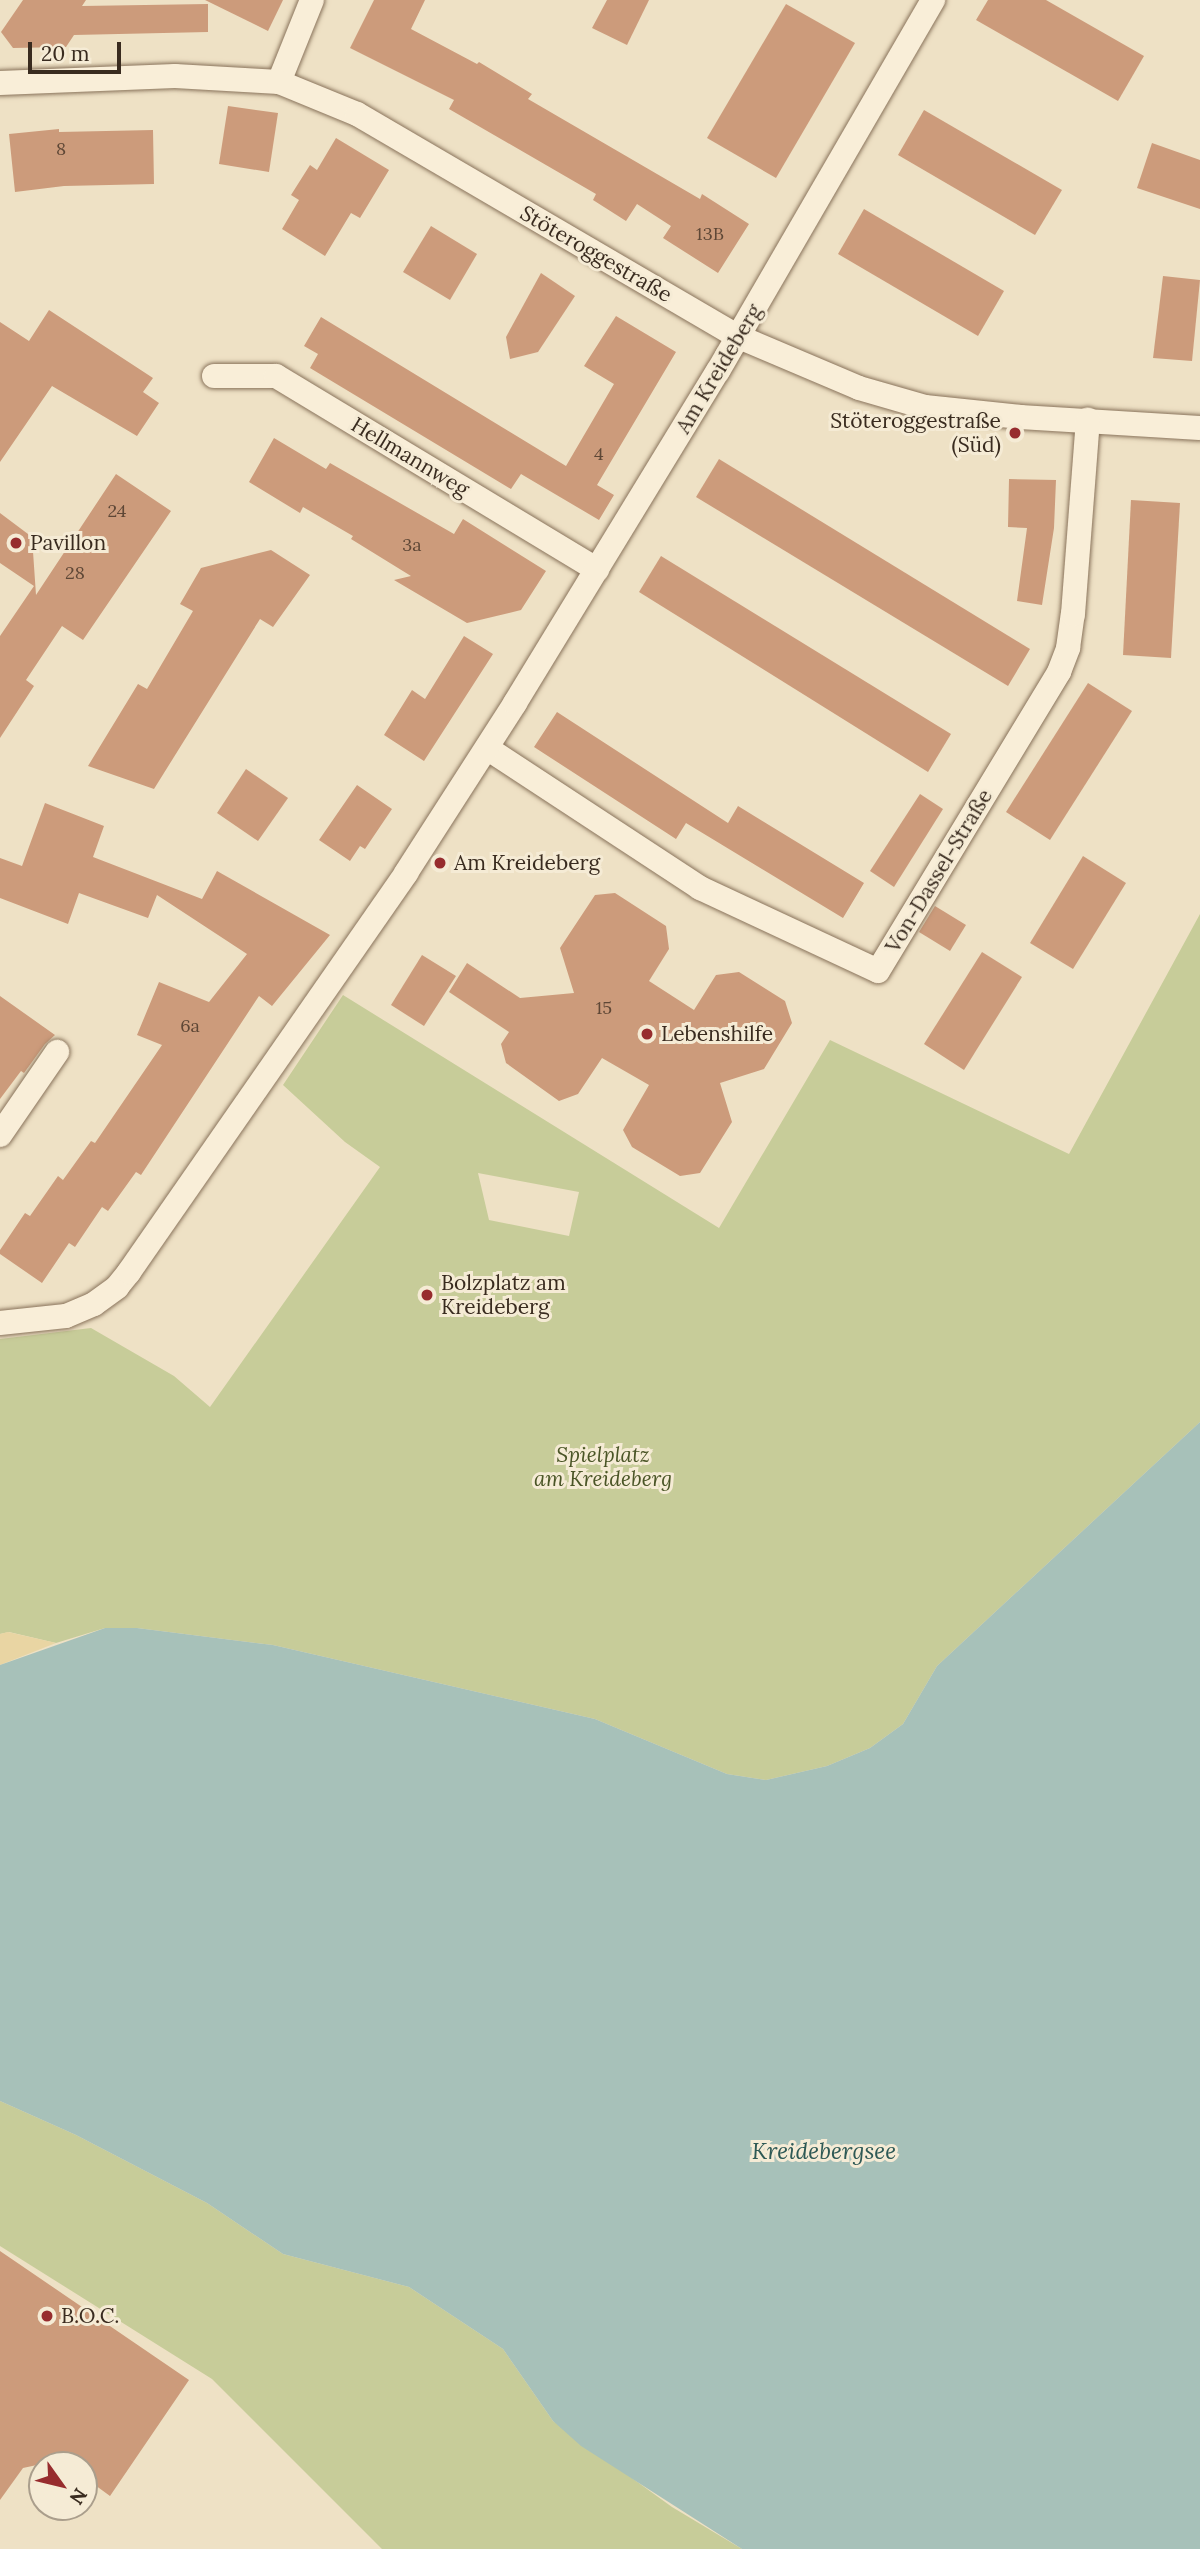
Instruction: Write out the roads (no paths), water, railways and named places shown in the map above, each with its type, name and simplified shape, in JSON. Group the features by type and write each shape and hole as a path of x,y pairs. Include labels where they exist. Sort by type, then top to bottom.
{"street":[{"path":"279,82 312,0"},
{"name":"Am Kreideberg","path":"0,1323 66,1316 94,1304 117,1287 406,873 486,748 739,337 933,0"},
{"name":"Stöteroggestraße","path":"0,83 176,76 279,82 357,114 739,337 859,388 925,407 1200,428"},
{"name":"Hellmannweg","path":"214,376 276,376 597,570"},
{"name":"Von-Dassel-Straße","path":"486,748 700,888 878,971 1059,672 1068,648 1073,614 1088,421"},
{"path":"0,1135 57,1052"}],"water":[{"name":"Kreidebergsee","path":"1200,1422 1200,2549 742,2549 581,2446 553,2421 503,2349 409,2287 283,2254 207,2203 76,2135 0,2101 0,1665 105,1628 137,1628 273,1645 595,1719 727,1774 766,1780 827,1766 870,1748 903,1724 937,1666"}],"place":[{"name":"Stöteroggestraße (Süd)","path":"1015,433"},
{"name":"Pavillon","path":"16,543"},
{"name":"Am Kreideberg","path":"440,863"},
{"name":"Lebenshilfe","path":"647,1034"},
{"name":"Bolzplatz am Kreideberg","path":"427,1295"},
{"name":"B.O.C.","path":"47,2316"}],"park label":[{"name":"Spielplatz am Kreideberg","path":"603,1467"}]}
